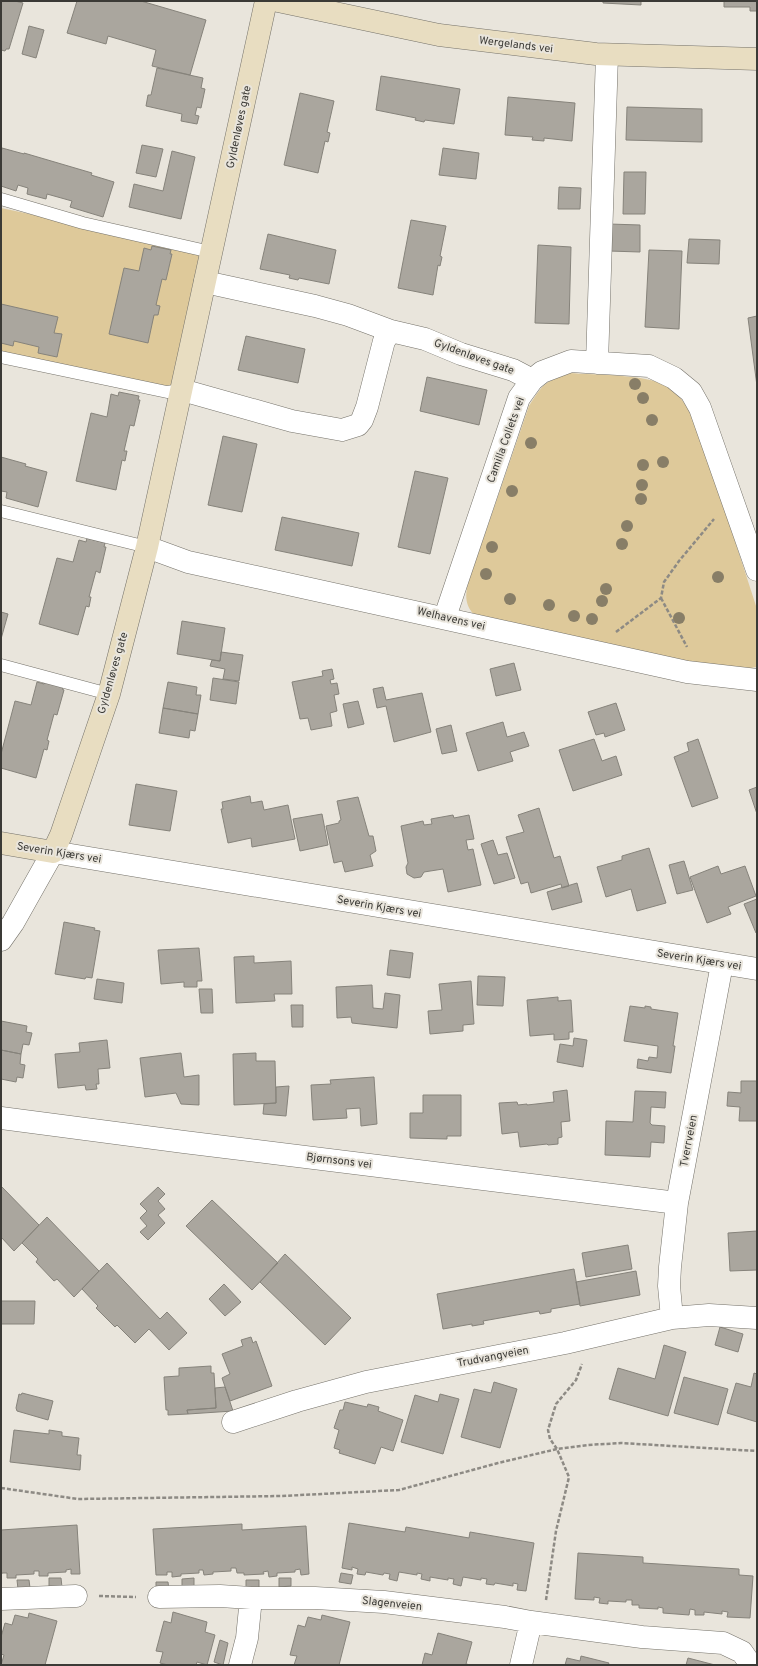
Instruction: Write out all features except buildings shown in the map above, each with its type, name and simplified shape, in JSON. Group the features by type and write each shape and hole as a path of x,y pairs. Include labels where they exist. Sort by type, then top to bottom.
{"main road":[{"name":"Gyldenløves gate","path":"53,852 61,835 109,694 147,547 266,1"},
{"name":"Wergelands vei","path":"278,1 439,35 607,55 757,59"},
{"name":"Severin Kjærs vei","path":"1,843 53,852"}],"street":[{"path":"597,363 607,55"},
{"name":"Gyldenløves gate","path":"205,282 315,306 348,315 391,331 425,339 461,354 513,370 532,380"},
{"path":"182,390 292,421 342,430 358,425 362,420 367,407 384,341 391,331"},
{"name":"Camilla Collets vei","path":"445,617 519,398 532,380 542,372 571,361 649,366 674,378 691,392 700,408 757,570"},
{"name":"Welhavens vei","path":"147,547 188,562 445,617 686,672 757,680"},
{"name":"Gyldenløves gate","path":"1,940 13,923 53,852"},
{"name":"Severin Kjærs vei","path":"53,852 757,969"},
{"name":"Tverrveien","path":"672,1318 669,1286 677,1203 722,964"},
{"name":"Bjørnsons vei","path":"1,1118 677,1203"},
{"name":"Trudvangveien","path":"233,1422 297,1401 366,1382 592,1337 672,1318 709,1315 757,1318"},
{"path":"1,1599 76,1596"},
{"name":"Slagenveien","path":"159,1597 220,1596 252,1598 315,1598 384,1602 505,1617 642,1637 723,1643 742,1652 751,1665"},
{"path":"240,1665 247,1638 252,1598"},
{"path":"521,1665 531,1622"}],"lane":[{"path":"1,199 83,223 211,252"},
{"path":"1,357 167,392 182,390"},
{"path":"1,512 147,547"},
{"path":"1,665 109,694"}],"path":[{"path":"594,651 601,643 660,598 664,582 731,497"},
{"path":"660,598 687,648 706,674"},
{"path":"549,1578 561,1505 569,1477 557,1449 550,1439 548,1430 556,1404 576,1380 592,1337"},
{"path":"1,1488 78,1499 282,1496 399,1490 498,1463 557,1449 621,1443 757,1451"},
{"path":"76,1596 159,1597"}],"shaded area":[{"path":"1,208 211,252 182,390 1,355"},
{"path":"569,373 646,379 667,386 681,398 691,414 724,507 757,609 756,667 746,669 707,665 475,616 469,608 466,597 468,583 529,406 541,388 554,379"}]}
